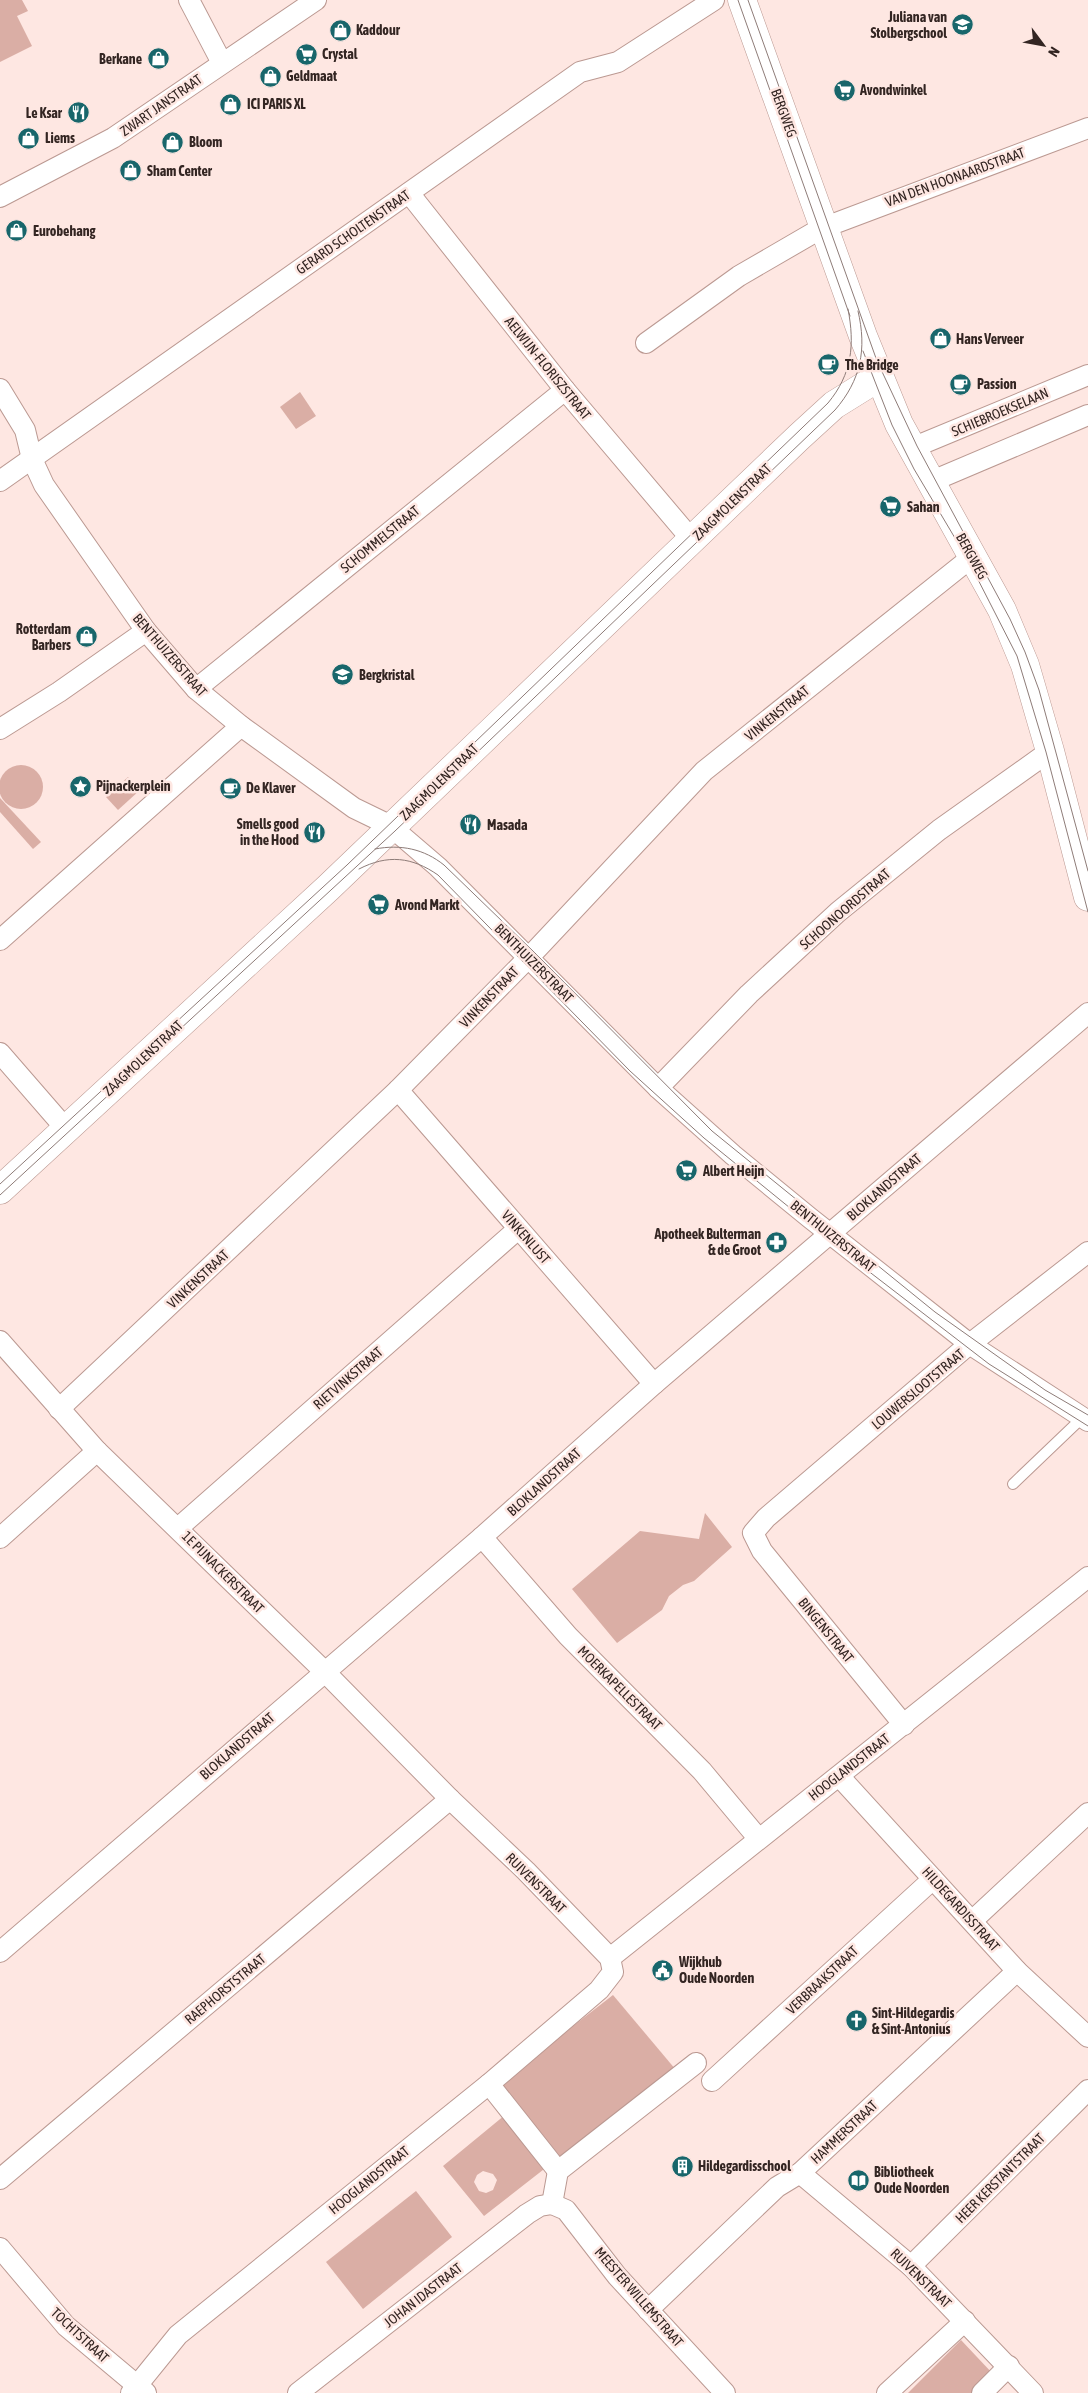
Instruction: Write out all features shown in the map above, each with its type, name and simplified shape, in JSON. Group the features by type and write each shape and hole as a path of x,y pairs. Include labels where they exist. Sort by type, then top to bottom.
{"street":[{"path":"189,0 222,63"},
{"name":"ZWART JANSTRAAT","path":"0,197 113,138 316,0"},
{"name":"GERARD SCHOLTENSTRAAT","path":"0,481 580,72 618,62 714,0"},
{"name":"BERGWEG","path":"742,0 795,142 823,228 879,377 912,448 1002,610 1025,665 1086,880"},
{"name":"VAN DEN HOONAARDSTRAAT","path":"823,228 1088,128"},
{"name":"AELWIJN-FLORISZSTRAAT","path":"409,193 565,390 692,540"},
{"path":"646,343 739,276 823,228"},
{"name":"SCHIEBROEKSELAAN","path":"912,448 1088,375"},
{"name":"ZAAGMOLENSTRAAT","path":"0,1190 392,827 834,405 879,377"},
{"name":"BENTHUIZERSTRAAT","path":"0,390 25,430 32,459 44,484 146,631 196,688 241,726 354,808 392,827 438,867 658,1088 734,1155 830,1234 971,1345 1085,1419"},
{"name":"SCHOMMELSTRAAT","path":"196,688 565,390"},
{"path":"930,482 1088,415"},
{"name":"VINKENSTRAAT","path":"59,1409 398,1090 528,958 704,771 972,557"},
{"path":"0,729 59,692 146,631"},
{"path":"0,940 241,726"},
{"name":"SCHOONOORDSTRAAT","path":"658,1088 749,994 838,912 939,830 1050,751"},
{"name":"BLOKLANDSTRAAT","path":"0,1952 324,1671 482,1537 654,1384 1088,1013"},
{"path":"0,1053 66,1129"},
{"name":"VINKENLUST","path":"398,1090 654,1384"},
{"name":"RIETVINKSTRAAT","path":"178,1528 518,1229"},
{"name":"LOUWERSLOOTSTRAAT","path":"753,1533 766,1518 971,1345 1088,1252"},
{"name":"1E PIJNACKERSTRAAT","path":"0,1341 98,1452 324,1671 450,1799"},
{"path":"0,1538 98,1452"},
{"name":"BINGENSTRAAT","path":"753,1533 762,1550 904,1725"},
{"name":"MOERKAPELLESTRAAT","path":"482,1537 568,1636 702,1771 758,1838"},
{"name":"HOOGLANDSTRAAT","path":"138,2391 178,2335 489,2084 599,1990 612,1965 758,1838 904,1725 1088,1577"},
{"name":"HILDEGARDISSTRAAT","path":"839,1776 1017,1971 1088,2037"},
{"name":"RUIVENSTRAAT","path":"450,1799 526,1871 612,1965"},
{"name":"RAEPHORSTSTRAAT","path":"0,2179 450,1799"},
{"path":"972,1921 1088,1813"},
{"name":"VERBRAAKSTRAAT","path":"712,2082 933,1879"},
{"name":"HAMMERSTRAAT","path":"648,2310 777,2187 800,2173 1017,1971"},
{"path":"552,2204 558,2171 696,2063"},
{"path":"489,2084 558,2171"},
{"name":"HEER KERSTANTSTRAAT","path":"912,2266 1088,2090"},
{"name":"RUIVENSTRAAT","path":"800,2173 912,2266 1033,2393"},
{"name":"MEESTER WILLEMSTRAAT","path":"552,2204 566,2210 617,2276 724,2393"},
{"name":"JOHAN IDASTRAAT","path":"298,2393 527,2214 540,2206 552,2204"},
{"name":"TOCHTSTRAAT","path":"0,2248 66,2326 138,2391"},
{"path":"887,2393 965,2321"},
{"path":"982,2393 1009,2366"}],"lane":[{"path":"1013,1484 1085,1419"}],"shaded area":[{"path":"0,0 22,0 28,11 17,16 32,46 0,62"},
{"path":"300,392 316,416 296,429 280,407"},
{"path":"21,765 33,769 39,775 43,787 39,799 33,805 21,809 9,805 3,799 -1,787 3,775 9,769"},
{"path":"128,777 140,790 118,810 106,797"},
{"path":"0,798 41,842 33,849 0,812"},
{"path":"705,1513 732,1547 694,1581 683,1585 669,1596 662,1610 617,1643 572,1589 640,1531 699,1539"},
{"path":"613,1995 676,2070 558,2161 496,2086"},
{"path":"505,2115 548,2166 484,2216 443,2166","holes":["483,2171 493,2174 497,2180 493,2190 486,2193 479,2191 474,2182 477,2175"]},
{"path":"416,2191 452,2237 363,2309 326,2262"},
{"path":"961,2340 993,2374 974,2393 908,2393"}],"tram line":[{"path":"738,0 850,316"},
{"path":"748,0 877,361 917,446 1010,619 1025,652 1039,690 1088,871"},
{"path":"0,1184 347,865 828,403 842,381 850,359 851,335 848,309"},
{"path":"0,1195 395,831 835,410 851,387 860,364 862,338 858,311"},
{"path":"863,351 892,425 914,469 968,560 1017,656 1046,752 1088,912"},
{"path":"375,849 394,847 412,849 428,855 444,865 534,952 712,1131 935,1312 1045,1390 1088,1415"},
{"path":"359,869 380,861 400,860 419,864 438,875 630,1071 704,1138 854,1260 989,1364 1088,1426"}],"place":[{"name":"Juliana van Stolbergschool","path":"963,25"},
{"name":"Kaddour","path":"340,30"},
{"name":"Crystal","path":"306,54"},
{"name":"Berkane","path":"158,59"},
{"name":"Geldmaat","path":"270,76"},
{"name":"Avondwinkel","path":"844,90"},
{"name":"ICI PARIS XL","path":"231,104"},
{"name":"Le Ksar","path":"78,113"},
{"name":"Liems","path":"29,138"},
{"name":"Bloom","path":"173,142"},
{"name":"Sham Center","path":"131,171"},
{"name":"Eurobehang","path":"17,231"},
{"name":"Hans Verveer","path":"940,339"},
{"name":"The Bridge","path":"829,365"},
{"name":"Passion","path":"961,384"},
{"name":"Sahan","path":"891,507"},
{"name":"Rotterdam Barbers","path":"87,637"},
{"name":"Bergkristal","path":"343,675"},
{"name":"Pijnackerplein","path":"80,786"},
{"name":"De Klaver","path":"230,788"},
{"name":"Masada","path":"471,825"},
{"name":"Smells good in the Hood","path":"315,832"},
{"name":"Avond Markt","path":"379,905"},
{"name":"Albert Heijn","path":"687,1171"},
{"name":"Apotheek Bulterman & de Groot","path":"777,1242"},
{"name":"Wijkhub Oude Noorden","path":"663,1970"},
{"name":"Sint-Hildegardis & Sint-Antonius","path":"856,2021"},
{"name":"Hildegardisschool","path":"682,2166"},
{"name":"Bibliotheek Oude Noorden","path":"858,2180"}]}
